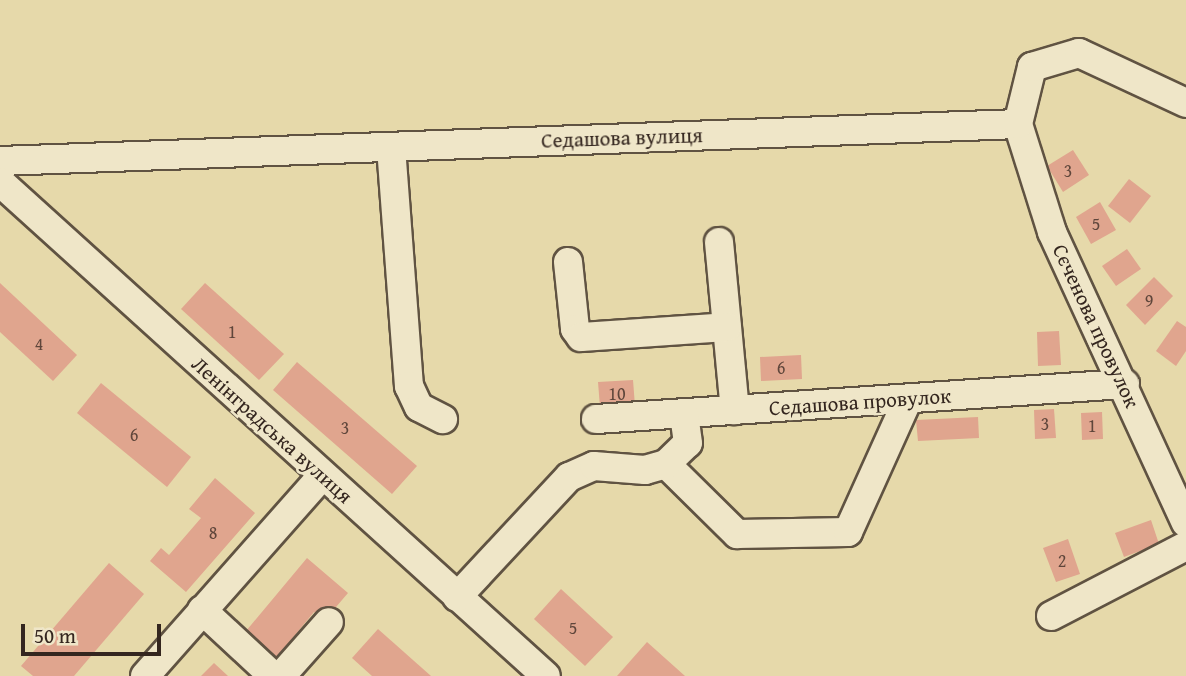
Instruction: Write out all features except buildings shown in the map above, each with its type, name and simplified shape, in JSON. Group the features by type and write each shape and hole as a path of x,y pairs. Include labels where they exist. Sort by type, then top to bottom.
{"street":[{"path":"1018,124 1032,67 1079,54 1186,103"},
{"name":"Седашова вулиця","path":"0,161 1018,124"},
{"name":"Сєченова провулок","path":"1018,124 1052,232 1125,384 1186,523"},
{"path":"391,147 409,386 419,407 443,419"},
{"name":"Ленінградська вулиця","path":"0,182 546,676"},
{"path":"719,242 735,410"},
{"path":"568,262 575,329 581,337 727,327"},
{"name":"Седашова провулок","path":"596,419 1125,384"},
{"path":"666,464 737,534 848,533 908,399"},
{"path":"457,597 569,477 594,466 645,470 666,464 688,443 684,413"},
{"path":"145,676 322,476"},
{"path":"1051,616 1186,546"},
{"path":"202,610 273,676"},
{"path":"281,676 329,622"}]}
